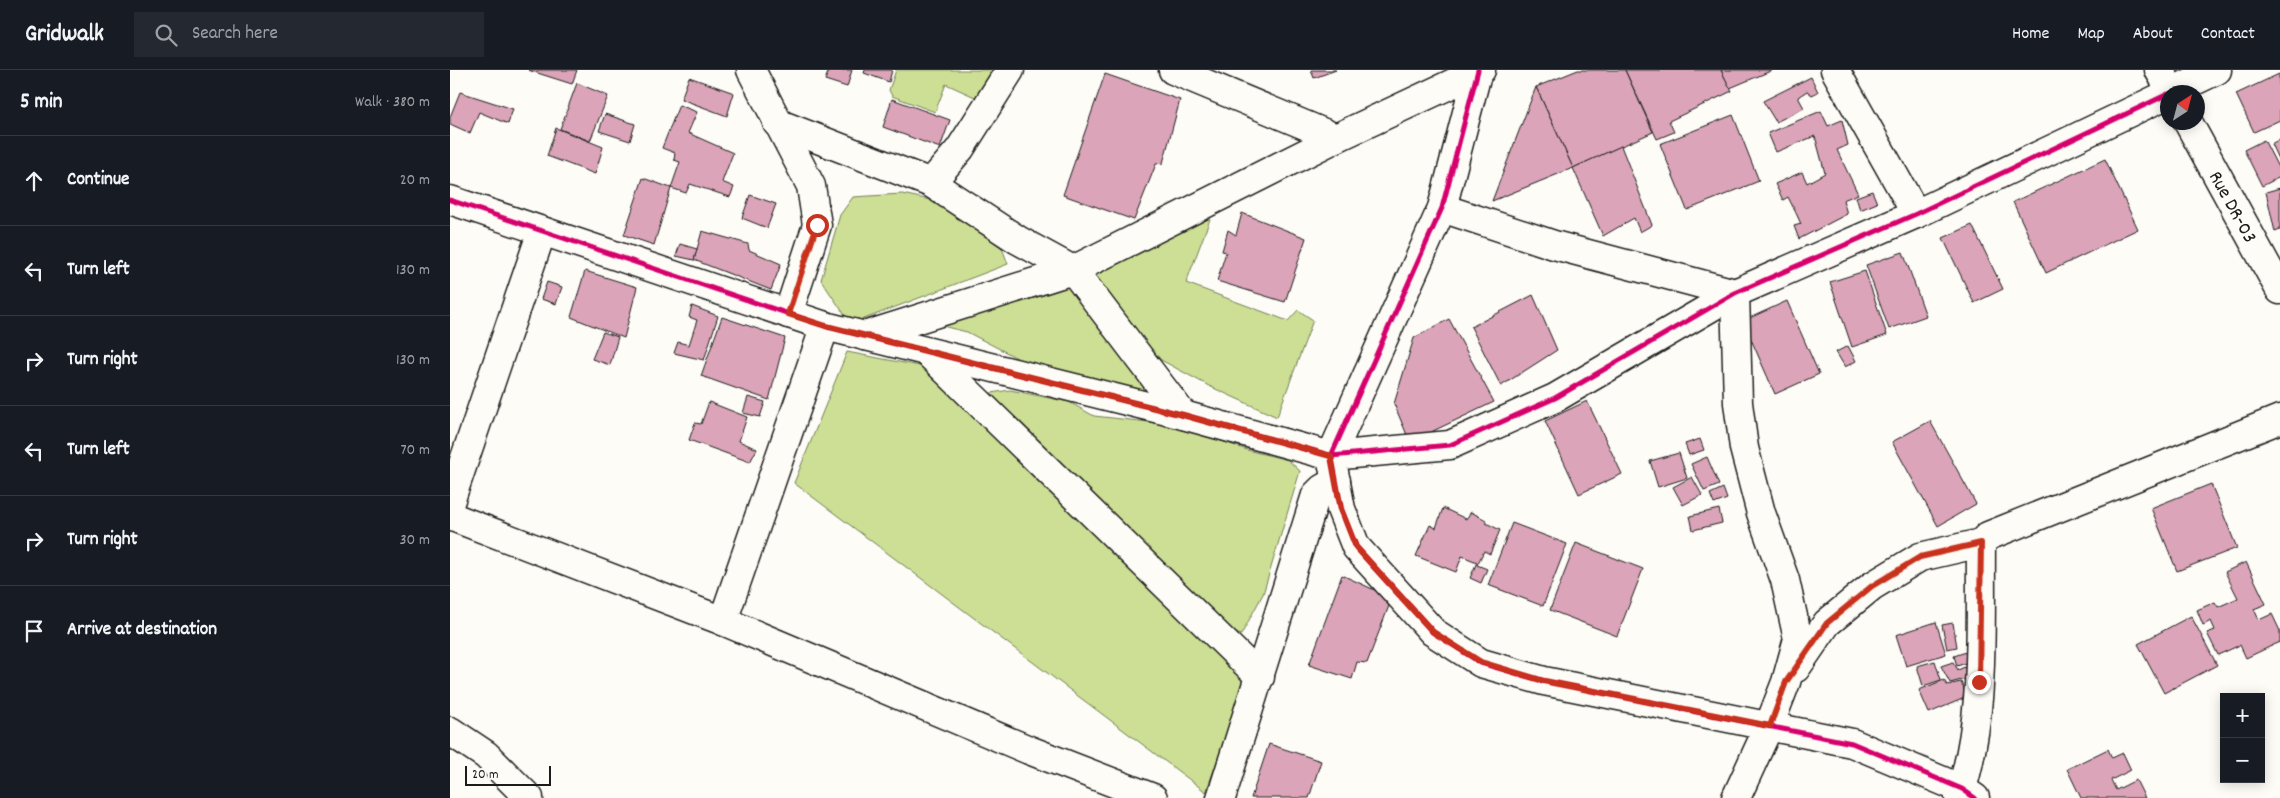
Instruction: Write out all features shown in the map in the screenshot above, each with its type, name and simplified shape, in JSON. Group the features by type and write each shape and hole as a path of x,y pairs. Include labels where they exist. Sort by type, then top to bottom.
{"street":[{"path":"751,70 811,186 817,225 788,314"},
{"path":"931,183 960,149 1010,70"},
{"path":"1173,70 1336,138"},
{"path":"864,336 1073,270 1336,138 1479,70"},
{"path":"1221,798 1316,495 1322,489 1333,469 1442,208 1479,70"},
{"path":"1835,70 1916,214"},
{"path":"2159,70 2166,85"},
{"path":"2186,85 2217,70"},
{"path":"450,200 826,326 1183,415 1333,469 1450,445 1556,398 1735,293 1916,214 2160,98"},
{"path":"777,123 931,183 1018,240 1073,270 1183,415"},
{"name":"Rue DR-03","path":"2192,130 2280,290"},
{"path":"1442,208 1554,245 1735,293"},
{"path":"450,502 454,473 542,231"},
{"path":"1735,293 1738,403 1744,448 1761,513 1785,580 1798,639 1786,682 1770,726 1736,798"},
{"path":"723,621 826,326"},
{"path":"926,351 1260,677"},
{"path":"1786,682 1827,623 1872,586 1920,557 1981,543 1988,536 2280,419"},
{"path":"1333,469 1341,509 1356,547 1433,632 1481,662 1544,681 1852,743 1966,795 1973,750 1979,682 1981,543"},
{"path":"450,516 723,621 1020,746 1153,798"},
{"path":"450,731 486,755 529,798"}],"green space":[{"path":"896,70 992,70 977,98 946,84 935,112 892,96 889,90"},
{"path":"902,194 940,202 1002,248 1008,264 851,324 821,280 840,215 853,197"},
{"path":"1213,211 1186,283 1288,321 1298,310 1313,320 1277,417 1209,386 1161,360 1086,273"},
{"path":"1064,281 1166,402 1040,374 1017,358 967,332 921,321"},
{"path":"847,352 925,367 1246,681 1206,792 794,483"},
{"path":"1010,390 1069,402 1094,416 1176,425 1247,450 1288,460 1300,471 1263,594 1241,635 1225,629 1031,433 985,394"}],"building":[{"path":"528,70 577,70 572,84"},
{"path":"829,70 852,70 847,87 825,80"},
{"path":"865,70 892,70 889,82 864,73"},
{"path":"1311,70 1336,70 1314,78"},
{"path":"1578,70 1625,70 1653,132 1573,168 1536,87"},
{"path":"1625,70 1721,70 1732,91 1669,121 1674,132 1657,139"},
{"path":"1721,70 1773,70 1730,88"},
{"path":"1105,74 1180,100 1163,163 1156,164 1134,220 1063,195"},
{"path":"2279,74 2280,120 2254,132 2236,94"},
{"path":"689,77 734,93 727,116 681,99"},
{"path":"1811,77 1818,92 1812,95 1807,91 1798,97 1804,108 1776,122 1763,101"},
{"path":"577,83 608,96 590,141 560,129"},
{"path":"1536,87 1573,168 1492,201"},
{"path":"460,92 513,109 508,124 479,112 470,133 450,124 450,117"},
{"path":"892,99 950,120 940,148 883,127"},
{"path":"679,105 697,112 688,133 733,153 722,182 734,187 730,197 690,184 686,193 671,188 680,162 674,160 675,153 662,148"},
{"path":"1821,111 1828,126 1842,120 1848,145 1837,150 1858,194 1843,200 1847,214 1799,239 1794,226 1801,224 1788,197 1783,200 1775,184 1802,172 1807,183 1825,173 1815,136 1776,152 1768,133"},
{"path":"605,114 635,124 630,141 599,131"},
{"path":"1733,115 1759,181 1687,210 1660,144"},
{"path":"556,128 603,147 595,174 547,156"},
{"path":"2280,139 2280,163 2271,144"},
{"path":"2264,140 2280,171 2280,177 2262,186 2244,150"},
{"path":"1621,146 1652,225 1640,232 1634,218 1603,236 1573,168"},
{"path":"2105,159 2138,229 2046,273 2013,202"},
{"path":"643,178 671,188 654,245 624,235"},
{"path":"2280,188 2280,230 2275,232 2266,192"},
{"path":"1872,191 1877,203 1860,210 1856,197"},
{"path":"750,195 776,204 767,228 742,218"},
{"path":"1242,213 1306,238 1285,302 1217,281 1226,252 1222,251 1228,230 1236,235"},
{"path":"1972,225 2003,289 1974,303 1943,238"},
{"path":"702,231 748,244 749,250 781,264 771,290 694,260"},
{"path":"680,244 697,249 694,260 676,256"},
{"path":"1903,252 1926,316 1889,329 1866,265"},
{"path":"585,271 637,287 624,338 571,317"},
{"path":"1865,271 1887,335 1852,347 1830,282"},
{"path":"547,282 562,287 556,304 541,299"},
{"path":"1533,295 1557,350 1501,386 1471,327"},
{"path":"1787,301 1819,374 1775,394 1743,321"},
{"path":"692,306 718,316 704,360 674,353 678,342 689,345 697,320 689,317"},
{"path":"722,317 785,338 769,400 701,376"},
{"path":"1449,319 1494,402 1410,442 1394,404 1414,338"},
{"path":"603,332 618,337 610,365 592,359"},
{"path":"1848,346 1856,361 1845,367 1836,352"},
{"path":"748,397 765,402 760,417 743,413"},
{"path":"1587,401 1622,474 1579,494 1545,421"},
{"path":"709,402 747,417 739,441 757,449 750,462 689,440 695,423 701,424"},
{"path":"1930,421 1976,504 1938,526 1892,442"},
{"path":"1700,439 1704,450 1689,455 1685,444"},
{"path":"1679,453 1687,478 1658,487 1650,461"},
{"path":"1707,457 1719,485 1704,491 1691,464"},
{"path":"1692,477 1702,495 1683,505 1673,487"},
{"path":"2211,484 2237,548 2177,571 2151,508"},
{"path":"1723,488 1727,499 1714,504 1710,494"},
{"path":"1443,508 1466,519 1471,512 1500,530 1490,554 1484,551 1477,565 1487,569 1481,583 1470,578 1477,562 1462,556 1456,572 1416,556 1430,525 1436,528"},
{"path":"1719,509 1722,523 1693,530 1690,516"},
{"path":"1512,523 1567,544 1543,606 1488,585"},
{"path":"1576,543 1643,569 1617,636 1550,610"},
{"path":"2246,562 2266,604 2254,609 2259,620 2272,614 2280,631 2280,642 2246,658 2240,645 2218,655 2207,633 2215,630 2211,621 2203,625 2197,610 2215,602 2218,607 2238,598 2225,572"},
{"path":"1342,575 1392,598 1367,663 1357,662 1352,679 1309,665"},
{"path":"2191,616 2217,665 2164,693 2138,644"},
{"path":"1936,622 1946,654 1906,666 1896,635"},
{"path":"1953,623 1957,647 1947,649 1942,625"},
{"path":"1966,652 1969,662 1957,666 1954,656"},
{"path":"1935,661 1941,680 1923,686 1917,666"},
{"path":"1953,662 1958,670 1969,665 1973,677 1950,683 1941,666"},
{"path":"1944,680 1947,685 1961,682 1967,697 1929,713 1919,690"},
{"path":"1269,744 1321,761 1309,798 1251,798"},
{"path":"2108,749 2112,758 2123,753 2131,770 2111,780 2116,790 2136,780 2145,798 2081,798 2067,769"}],"cycle path":[{"path":"1478,70 1442,208 1331,456 1341,509 1356,547 1433,632 1481,663 1544,681 1852,743 1962,789 1975,798"},
{"path":"450,200 825,326 1183,415 1331,456 1450,445 1555,398 1735,293 1916,214 2160,98"}],"route":[{"path":"817,225 788,314 826,326 1183,415 1331,456 1341,509 1356,547 1433,632 1481,662 1544,681 1770,726 1786,682 1827,623 1872,586 1920,557 1981,543 1979,682"}]}
